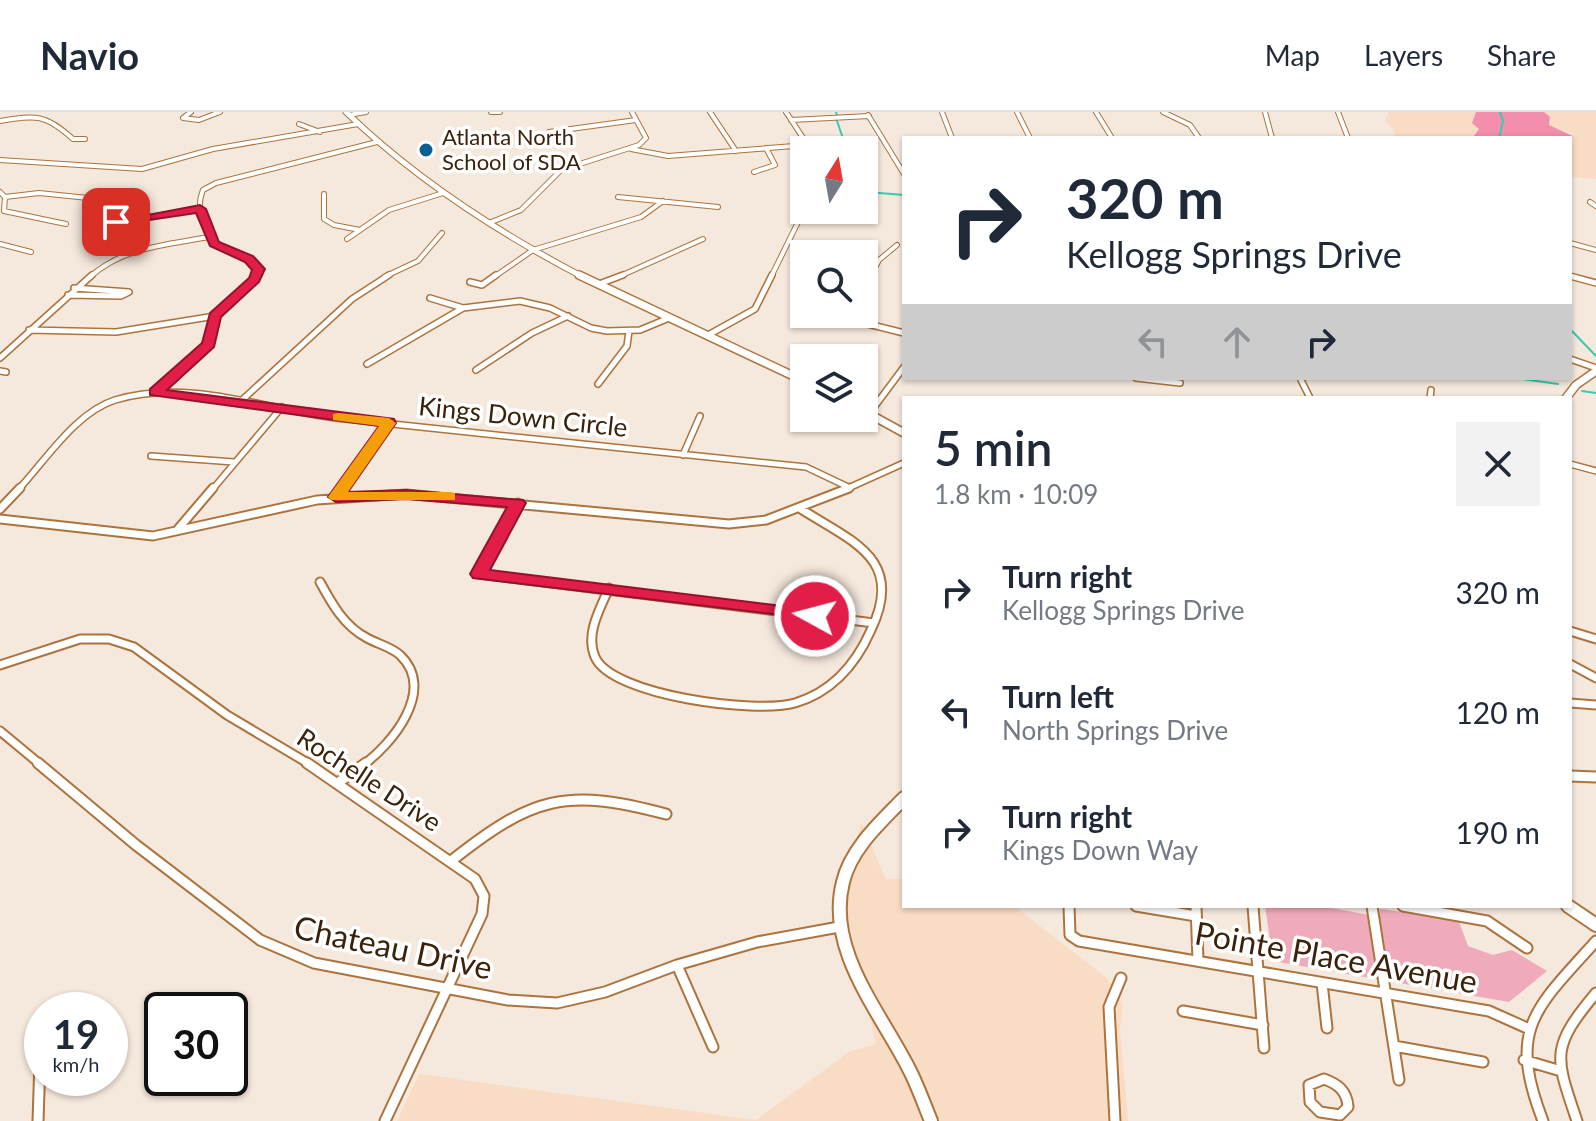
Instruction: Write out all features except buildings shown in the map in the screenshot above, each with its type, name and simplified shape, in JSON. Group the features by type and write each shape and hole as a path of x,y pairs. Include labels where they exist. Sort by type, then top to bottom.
{"street":[{"path":"212,115 191,112 183,118 199,120 220,112"},
{"path":"348,113 366,112"},
{"path":"491,112 500,112"},
{"path":"489,223 521,210 561,170 631,149 646,138 632,112"},
{"path":"710,112 736,151"},
{"path":"786,112 801,136"},
{"path":"942,112 951,136"},
{"path":"1017,112 1029,136"},
{"path":"1096,112 1111,136"},
{"path":"1163,112 1190,125 1198,136"},
{"path":"1265,112 1271,136"},
{"path":"1338,112 1347,136"},
{"path":"348,113 377,142 443,193 489,223 599,284 790,374"},
{"path":"791,120 868,114 902,171"},
{"path":"0,121 43,117 57,121 73,139 85,139"},
{"path":"549,132 636,120"},
{"path":"299,124 320,132"},
{"path":"0,160 142,169 205,151 358,124"},
{"path":"29,330 116,332 215,316 255,279 258,269 249,259 219,248 209,237 200,209 200,194 216,183 377,142"},
{"path":"631,149 668,156 790,146"},
{"path":"754,172 775,165 766,148"},
{"path":"0,192 5,197"},
{"path":"5,197 39,193 98,199"},
{"path":"347,239 396,206 443,193"},
{"path":"324,194 324,219 334,225 360,230"},
{"path":"5,197 2,211 66,224"},
{"path":"618,197 718,207"},
{"path":"470,282 482,285 537,249 641,217 663,201"},
{"path":"1590,202 1596,206"},
{"path":"116,222 200,209"},
{"path":"710,334 755,309 797,224"},
{"path":"241,401 352,299 372,283 418,261 442,233"},
{"path":"0,358 103,265 131,251 209,237"},
{"path":"599,284 656,263 703,239"},
{"path":"1572,244 1596,250"},
{"path":"878,263 897,245"},
{"path":"2,246 31,252"},
{"path":"1572,277 1596,283"},
{"path":"67,295 121,296 129,292 74,288"},
{"path":"430,298 463,308"},
{"path":"367,364 463,308 520,301 550,308 591,328 629,331 669,318"},
{"path":"155,392 209,344 215,316"},
{"path":"476,370 532,333 568,316"},
{"path":"878,326 902,332"},
{"path":"598,384 627,346 629,331"},
{"path":"1568,396 1596,370 1572,360"},
{"path":"878,399 902,369"},
{"path":"1154,380 1180,383"},
{"path":"1301,380 1309,396"},
{"path":"1430,396 1431,390"},
{"name":"Kings Down Circle","path":"0,509 90,412 121,396 155,392 389,423 806,467 846,486"},
{"path":"177,531 282,407"},
{"path":"683,455 700,416"},
{"path":"878,419 902,432"},
{"path":"336,497 389,423"},
{"path":"151,456 234,462"},
{"path":"0,519 130,535 177,531 336,497 406,494 729,524 766,520 801,509 902,462"},
{"path":"1572,465 1596,471"},
{"path":"518,503 479,574 874,623"},
{"path":"609,588 594,622 592,650 603,670 618,680 638,687 758,706 783,707 817,691 857,660 881,607 882,574 868,555 801,509"},
{"path":"320,582 345,622 364,637 391,648 404,659 411,670 413,684 412,698 394,738 339,782"},
{"path":"1572,632 1596,639"},
{"name":"Rochelle Drive","path":"0,665 80,639 122,642 227,715 339,782 475,879 484,896 482,914 385,1121"},
{"path":"1572,665 1596,678"},
{"path":"1572,703 1596,705"},
{"name":"Chateau Drive","path":"0,731 136,845 260,940 314,963 448,989 557,1003 605,992 677,965 757,942 839,927"},
{"path":"1572,776 1596,777"},
{"path":"451,861 510,816 561,798 619,800 666,814"},
{"path":"902,800 863,837 852,854 839,891 839,927 853,966 908,1067 931,1121"},
{"name":"Pointe Place Avenue","path":"1069,908 1067,926 1073,938 1489,1011 1527,1028"},
{"path":"1160,908 1196,911 1198,961"},
{"path":"1253,908 1264,1048"},
{"path":"1372,908 1399,1080"},
{"path":"1414,908 1487,921 1527,948"},
{"path":"1571,908 1596,925"},
{"path":"1543,1121 1530,1091 1524,1060 1527,1028 1536,1011 1596,941"},
{"path":"677,965 713,1047"},
{"path":"1115,1121 1109,1007 1121,978"},
{"path":"1322,983 1327,1028"},
{"path":"1577,1121 1556,1052 1562,1036 1596,993"},
{"path":"1183,1011 1263,1025"},
{"path":"1394,1046 1483,1062"},
{"path":"1524,1060 1561,1071"},
{"path":"38,1121 39,1096"}],"shaded area":[{"path":"1389,112 1476,112 1473,121 1479,129 1473,136 1395,136 1385,121"},
{"path":"1476,112 1544,112 1550,117 1549,125 1573,136 1474,136 1479,129 1472,123"},
{"path":"1544,112 1596,112 1596,179 1572,177 1573,134 1548,125 1551,121"},
{"path":"861,822 886,879 902,879 902,908 1017,908 1107,978 1123,1006 1120,1028 1128,1121 397,1121 419,1074 756,1120 849,1052 876,1044 846,910 841,908"},
{"path":"1265,908 1332,908 1380,917 1380,909 1458,919 1468,946 1493,955 1512,950 1547,971 1509,1002 1273,961"}],"waterway":[{"path":"1499,136 1503,121 1500,112"},
{"path":"837,121 842,136"},
{"path":"878,193 902,195"},
{"path":"1572,331 1596,356"},
{"path":"1530,380 1558,384"},
{"path":"1582,391 1596,393"}],"slow traffic":[{"path":"338,417 389,423 336,497 406,494 449,497"}],"place":[{"name":"Atlanta North School of SDA","path":"426,150"}],"route":[{"path":"116,222 200,209 214,244 249,259 258,269 255,279 215,316 209,344 204,350 155,392 389,423 336,497 406,494 518,503 479,574 815,616"}]}
